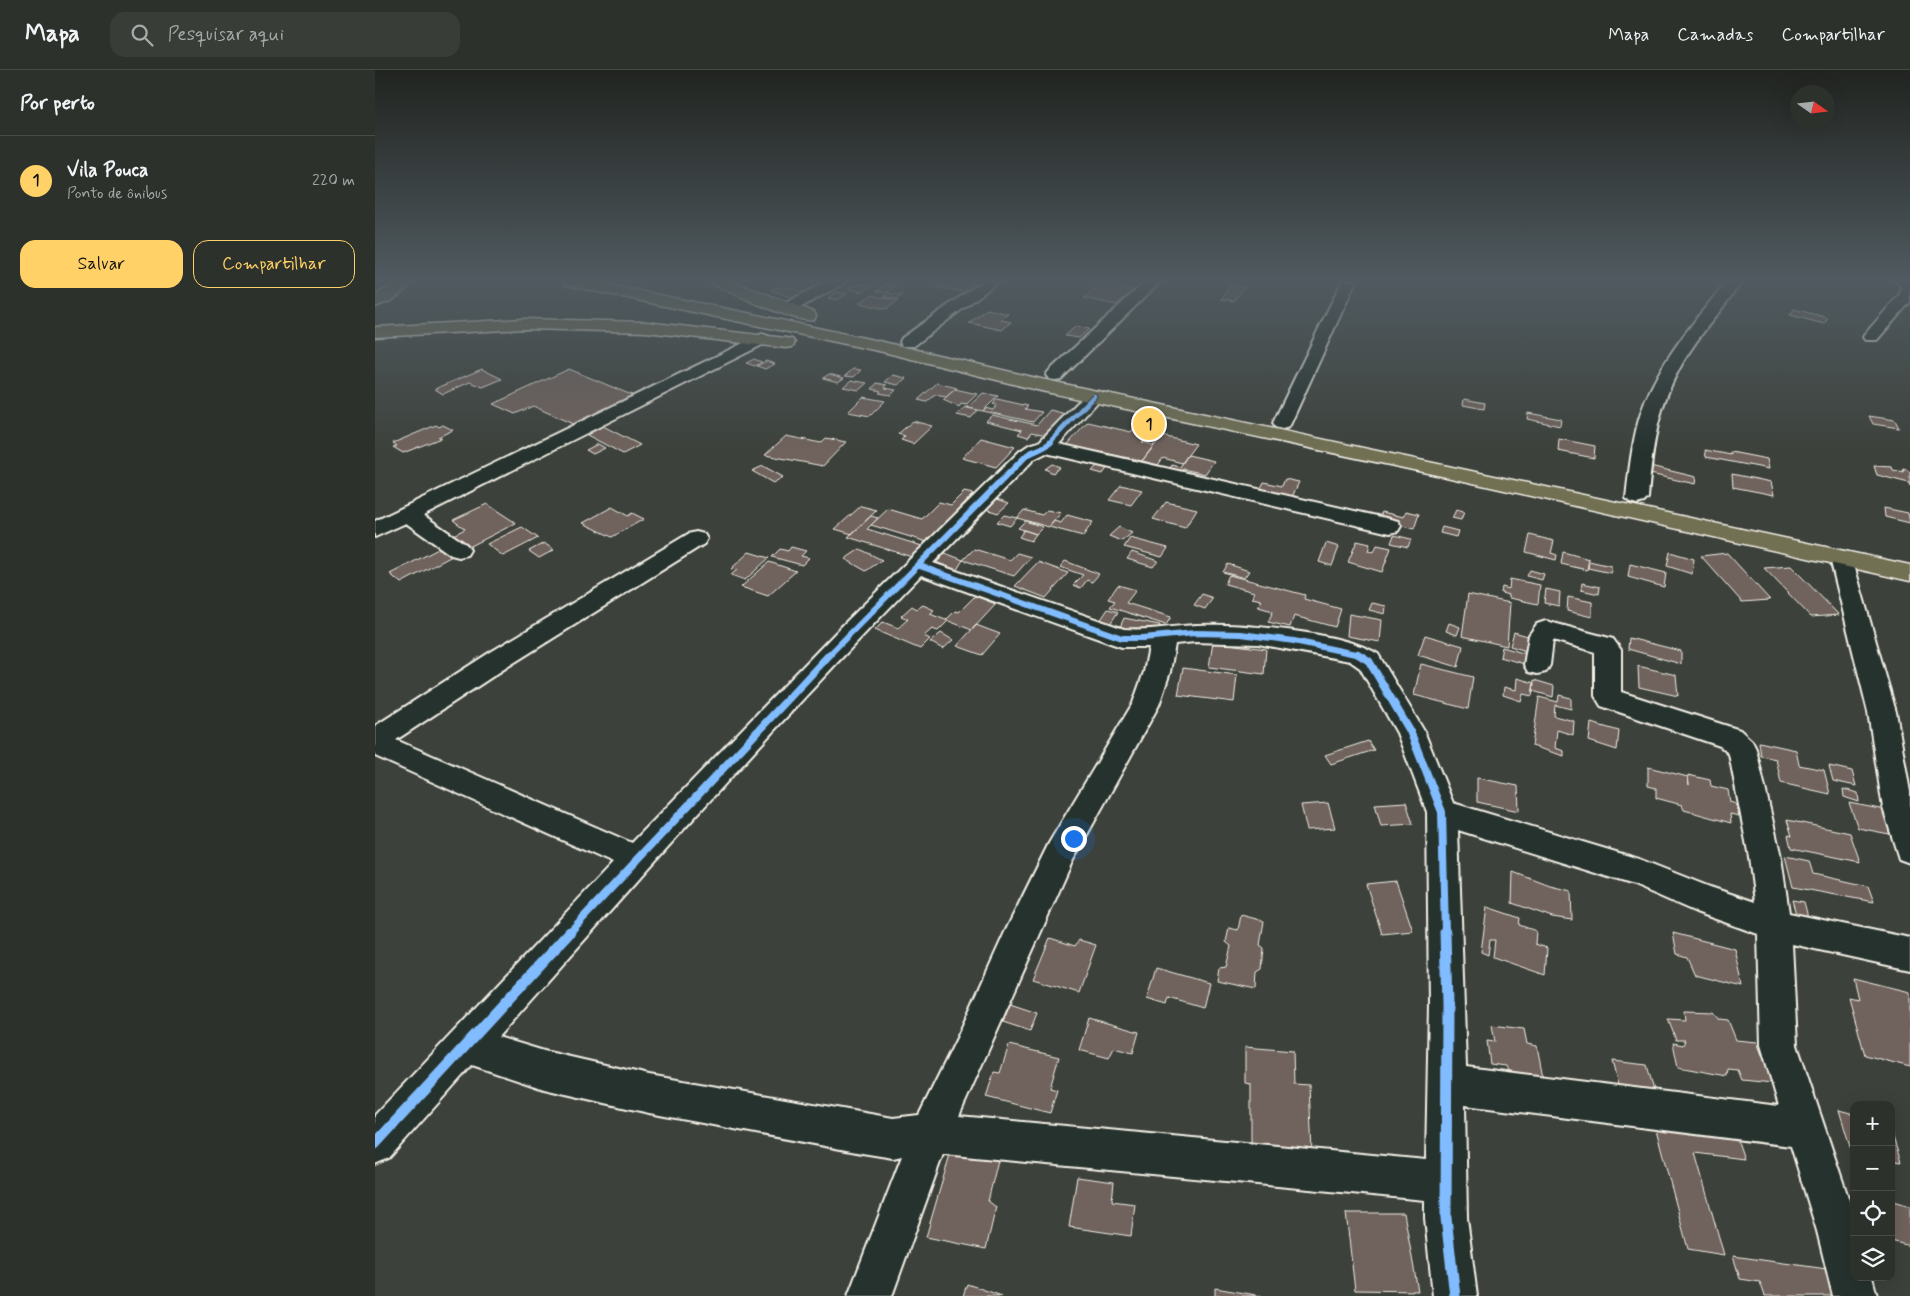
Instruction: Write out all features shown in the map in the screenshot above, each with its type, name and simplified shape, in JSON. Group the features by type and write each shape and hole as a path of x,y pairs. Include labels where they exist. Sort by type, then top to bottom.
{"highway":[{"path":"754,338 962,375 1048,380"},
{"path":"841,338 1048,380 1282,423 1910,558"},
{"path":"892,338 1048,380 1094,396 1910,573"}],"street":[{"path":"908,342 913,338"},
{"path":"1048,380 1093,338"},
{"path":"1282,423 1322,338"},
{"path":"1637,498 1641,454 1652,408 1678,353 1690,338"},
{"path":"375,530 762,339"},
{"path":"1045,447 1094,396"},
{"path":"375,1144 637,860 854,629 1027,455 1045,447 1390,526"},
{"path":"407,514 459,550"},
{"path":"637,860 423,766 375,741 498,660 696,539"},
{"path":"1841,558 1883,712 1898,808 1910,849"},
{"path":"917,565 1122,638 1142,640 1205,633 1267,636 1346,651 1358,654 1369,661 1409,731 1442,812 1447,1084 1445,1118 1446,1218 1455,1296"},
{"path":"1537,665 1541,635 1546,630 1604,645 1608,650 1608,696 1610,699 1730,738 1736,741 1742,749 1765,857 1774,925 1779,1045 1807,1129 1855,1296"},
{"path":"870,1296 931,1133 1061,853 1146,705 1157,672 1164,637"},
{"path":"1442,812 1639,874 1774,925 1910,954"},
{"path":"467,1045 544,1070 649,1094 750,1114 893,1138 931,1133 1447,1182"},
{"path":"1447,1084 1807,1129"}],"building":[{"path":"754,359 762,362 755,366 746,363"},
{"path":"766,361 775,364 765,369 757,366"},
{"path":"482,369 502,379 483,387 470,382 443,394 435,389"},
{"path":"569,369 634,396 575,425 533,406 515,414 493,404"},
{"path":"853,369 861,370 854,377 845,376"},
{"path":"829,374 844,378 838,382 823,378"},
{"path":"893,375 906,378 898,385 885,382"},
{"path":"851,380 867,383 859,390 843,387"},
{"path":"877,383 887,385 885,388 896,390 891,395 879,393 881,391 872,389"},
{"path":"937,383 957,388 946,397 935,395 927,402 918,400"},
{"path":"955,389 977,394 966,405 961,404 959,407 943,400"},
{"path":"983,393 998,396 983,411 967,408"},
{"path":"863,397 885,401 870,416 848,412"},
{"path":"997,399 1028,406 1025,409 1042,412 1033,422 983,411 985,408 993,410 997,405 993,404"},
{"path":"1464,399 1485,403 1484,409 1463,405"},
{"path":"965,407 978,410 971,418 957,415"},
{"path":"1050,410 1070,415 1052,436 1032,432 1028,437 1018,434 1022,430 986,421 992,415 1037,425"},
{"path":"1528,413 1561,419 1560,426 1527,419"},
{"path":"1869,416 1895,420 1899,428 1873,424"},
{"path":"913,421 932,426 913,444 901,440 905,436 898,434"},
{"path":"1088,422 1131,432 1134,428 1150,432 1142,442 1154,445 1142,461 1067,445"},
{"path":"436,425 439,427 443,425 453,430 438,437 441,438 403,453 393,447 397,446 393,443"},
{"path":"603,426 640,445 623,454 587,435"},
{"path":"786,436 821,443 826,438 846,442 823,466 765,455"},
{"path":"1162,436 1196,444 1182,463 1163,458 1158,465 1142,461"},
{"path":"981,438 1015,447 996,467 962,458"},
{"path":"1559,439 1595,446 1594,458 1558,451"},
{"path":"598,444 605,448 593,454 586,450"},
{"path":"1705,450 1731,455 1731,452 1767,459 1769,469 1706,457"},
{"path":"1188,455 1214,461 1205,474 1183,469 1181,472 1169,470 1172,465 1180,467"},
{"path":"1052,464 1060,467 1053,473 1045,469"},
{"path":"1098,465 1108,467 1103,474 1092,471"},
{"path":"763,466 783,477 773,483 752,471"},
{"path":"1650,466 1696,477 1695,484 1650,474"},
{"path":"1874,466 1892,467 1893,470 1904,472 1903,469 1908,470 1910,473 1910,486 1909,483 1877,475"},
{"path":"1732,474 1771,482 1774,495 1733,487"},
{"path":"1285,479 1299,482 1292,497 1260,490 1264,482 1282,486"},
{"path":"1121,485 1142,490 1131,505 1109,500"},
{"path":"964,492 973,494 927,542 871,525 888,509 922,519 939,502 951,505"},
{"path":"997,499 1009,503 998,513 986,509"},
{"path":"1166,502 1197,509 1185,528 1153,519"},
{"path":"487,504 516,523 467,548 451,536 465,529 453,520"},
{"path":"861,506 877,510 852,534 835,529"},
{"path":"612,507 628,516 632,513 644,519 612,537 583,523"},
{"path":"1884,508 1908,513 1910,523 1885,517"},
{"path":"1024,510 1042,515 1047,510 1061,513 1049,527 1017,518"},
{"path":"1456,510 1464,512 1461,520 1452,518"},
{"path":"1406,511 1419,514 1414,529 1378,520 1382,512 1404,517"},
{"path":"1004,515 1017,518 1010,526 997,522"},
{"path":"1067,515 1093,522 1083,536 1049,527 1054,521 1061,523"},
{"path":"871,516 878,518 867,529 922,546 912,557 848,537"},
{"path":"1025,521 1043,527 1036,534 1018,528"},
{"path":"522,527 538,538 503,556 487,544"},
{"path":"1119,527 1132,533 1122,541 1109,536"},
{"path":"1442,527 1458,531 1456,537 1440,533"},
{"path":"1024,530 1036,534 1031,541 1019,537"},
{"path":"1394,535 1411,539 1408,547 1391,543"},
{"path":"1530,535 1554,541 1551,553 1557,555 1556,560 1526,552"},
{"path":"1130,538 1168,548 1162,557 1124,547"},
{"path":"1357,541 1370,544 1368,551 1374,552 1377,545 1391,548 1382,572 1348,562"},
{"path":"544,543 554,550 539,558 529,551"},
{"path":"1326,543 1339,547 1332,566 1319,562"},
{"path":"444,546 456,554 401,583 390,574"},
{"path":"791,547 806,551 801,556 809,558 802,565 772,557 780,549 788,551"},
{"path":"860,549 882,560 866,571 845,559"},
{"path":"974,549 1010,560 1017,553 1031,557 1014,576 963,560"},
{"path":"749,552 769,558 745,580 731,575 737,570 731,569"},
{"path":"1132,552 1158,561 1153,567 1127,559"},
{"path":"1563,552 1589,559 1587,570 1561,564"},
{"path":"1670,552 1694,559 1692,574 1667,566"},
{"path":"945,553 963,560 956,571 935,565"},
{"path":"1727,553 1770,600 1742,602 1701,556"},
{"path":"1065,561 1099,574 1092,582 1087,580 1081,588 1073,585 1083,575 1060,567"},
{"path":"1589,561 1611,566 1611,573 1588,568"},
{"path":"769,562 796,571 768,596 741,587"},
{"path":"1038,562 1068,573 1046,598 1015,586"},
{"path":"1228,564 1249,571 1244,578 1223,572"},
{"path":"1630,564 1666,573 1664,587 1628,577"},
{"path":"1791,566 1839,615 1811,617 1764,568"},
{"path":"1530,570 1544,574 1542,580 1527,576"},
{"path":"1229,575 1305,595 1304,599 1341,609 1335,627 1294,616 1290,627 1268,622 1273,611 1258,607 1261,600 1252,598 1254,592 1225,584"},
{"path":"1510,579 1540,585 1538,604 1509,598 1509,595 1501,593 1502,587 1509,589"},
{"path":"1582,583 1600,587 1599,594 1581,590"},
{"path":"1118,585 1136,590 1126,603 1171,617 1166,625 1110,607 1115,601 1108,599"},
{"path":"1546,589 1560,592 1559,606 1544,603"},
{"path":"1202,594 1213,598 1205,609 1194,605"},
{"path":"1468,594 1510,603 1507,646 1462,636"},
{"path":"975,596 996,604 972,630 946,620 955,611 959,612"},
{"path":"1568,597 1592,602 1592,617 1567,611"},
{"path":"1372,603 1386,606 1385,614 1369,610"},
{"path":"923,605 934,610 930,614 948,621 938,631 932,629 924,636 930,639 920,649 875,630 883,622 898,628 908,619 901,616 912,606 917,609"},
{"path":"1108,609 1118,612 1108,627 1098,624"},
{"path":"1349,614 1382,620 1380,642 1347,636"},
{"path":"1124,618 1160,625 1157,635 1120,627"},
{"path":"1449,623 1460,627 1457,635 1446,631"},
{"path":"976,625 1000,634 982,655 957,646"},
{"path":"1514,632 1534,638 1530,652 1510,646"},
{"path":"941,633 953,640 943,649 930,642"},
{"path":"1425,635 1463,646 1458,667 1418,655"},
{"path":"1629,638 1681,651 1681,664 1628,649"},
{"path":"1213,642 1266,649 1264,674 1209,667"},
{"path":"1502,647 1530,655 1528,665 1500,657"},
{"path":"1421,664 1473,677 1468,709 1414,695"},
{"path":"1638,666 1676,675 1678,696 1639,687"},
{"path":"1183,668 1237,675 1234,702 1178,695"},
{"path":"1517,678 1534,683 1532,696 1523,694 1521,701 1503,695 1504,687 1516,690"},
{"path":"1534,680 1554,686 1553,697 1533,691"},
{"path":"1559,695 1571,698 1571,709 1555,705 1554,716 1574,721 1573,735 1557,730 1555,748 1564,751 1564,756 1532,746 1539,697 1558,702"},
{"path":"1591,723 1619,731 1617,750 1589,741"},
{"path":"1368,741 1374,750 1331,764 1325,755"},
{"path":"1759,742 1796,750 1799,765 1824,770 1830,794 1781,783 1776,759 1761,756"},
{"path":"1829,766 1852,771 1856,786 1833,781"},
{"path":"1648,767 1688,777 1689,785 1688,775 1710,780 1711,786 1728,790 1730,802 1736,804 1739,816 1730,814 1731,823 1684,810 1682,805 1656,798 1656,788 1648,786"},
{"path":"1477,778 1518,786 1519,811 1477,802"},
{"path":"1843,789 1858,793 1859,802 1844,797"},
{"path":"1406,802 1413,824 1381,826 1375,804"},
{"path":"1328,803 1335,828 1307,830 1301,805"},
{"path":"1849,803 1890,811 1900,836 1858,828"},
{"path":"1787,820 1850,833 1860,862 1791,848 1788,835 1792,836"},
{"path":"1785,856 1809,861 1813,874 1868,886 1874,902 1793,887"},
{"path":"1513,872 1550,886 1571,891 1572,920 1552,917 1512,903"},
{"path":"1396,881 1413,931 1382,934 1366,884"},
{"path":"1792,900 1804,902 1808,917 1828,921 1833,935 1800,928"},
{"path":"1487,907 1520,918 1519,925 1536,931 1535,944 1547,948 1545,975 1493,957 1495,940 1490,940 1488,955 1481,952"},
{"path":"1241,915 1264,921 1260,945 1264,948 1262,969 1257,972 1256,989 1217,981 1219,968 1226,967 1231,946 1226,942 1229,928 1238,930"},
{"path":"1673,933 1735,949 1743,987 1695,975 1687,957 1677,954"},
{"path":"1050,938 1075,946 1079,940 1096,945 1079,993 1033,979"},
{"path":"1156,968 1209,983 1203,1008 1169,998 1167,1005 1147,999"},
{"path":"1853,978 1910,992 1910,1067 1865,1055 1849,997 1858,999"},
{"path":"1010,1004 1037,1013 1030,1031 1003,1022"},
{"path":"1684,1011 1713,1012 1719,1019 1728,1020 1736,1040 1757,1042 1773,1083 1742,1080 1738,1070 1728,1069 1727,1076 1678,1067 1673,1043 1683,1045 1685,1040 1676,1040 1668,1019 1685,1020"},
{"path":"1089,1018 1139,1032 1133,1053 1114,1048 1109,1058 1079,1050"},
{"path":"1492,1025 1524,1029 1527,1044 1537,1046 1543,1077 1511,1073 1506,1066 1490,1064 1487,1041 1495,1042"},
{"path":"1009,1045 1059,1057 1050,1088 1057,1090 1050,1113 986,1097 994,1072 1000,1073"},
{"path":"1245,1047 1293,1051 1294,1084 1309,1085 1312,1153 1251,1147 1251,1084 1245,1083"},
{"path":"1612,1061 1647,1065 1656,1098 1620,1093"},
{"path":"1839,1110 1850,1113 1850,1147"},
{"path":"1654,1122 1735,1133 1744,1159 1695,1153 1724,1255 1688,1249"},
{"path":"1895,1143 1901,1162 1895,1161"},
{"path":"951,1151 998,1160 988,1201 996,1207 986,1249 926,1237"},
{"path":"1077,1177 1114,1182 1112,1201 1135,1204 1131,1236 1069,1227"},
{"path":"1895,1201 1910,1206 1910,1246 1895,1242"},
{"path":"1346,1213 1404,1213 1418,1291 1355,1290"},
{"path":"1733,1256 1827,1269 1836,1296 1765,1296 1760,1282 1740,1279"},
{"path":"967,1284 1002,1296 963,1296"},
{"path":"1215,1288 1262,1296 1215,1296"}],"cycle path":[{"path":"375,1144 637,859 854,629 1027,455 1036,449 1046,447 1094,396"},
{"path":"917,565 1122,638 1132,639 1206,633 1258,636 1346,651 1358,654 1369,661 1410,731 1442,812 1447,1005 1446,1218 1455,1296"}],"place":[{"name":"Vila Pouca","path":"1149,424"}]}
